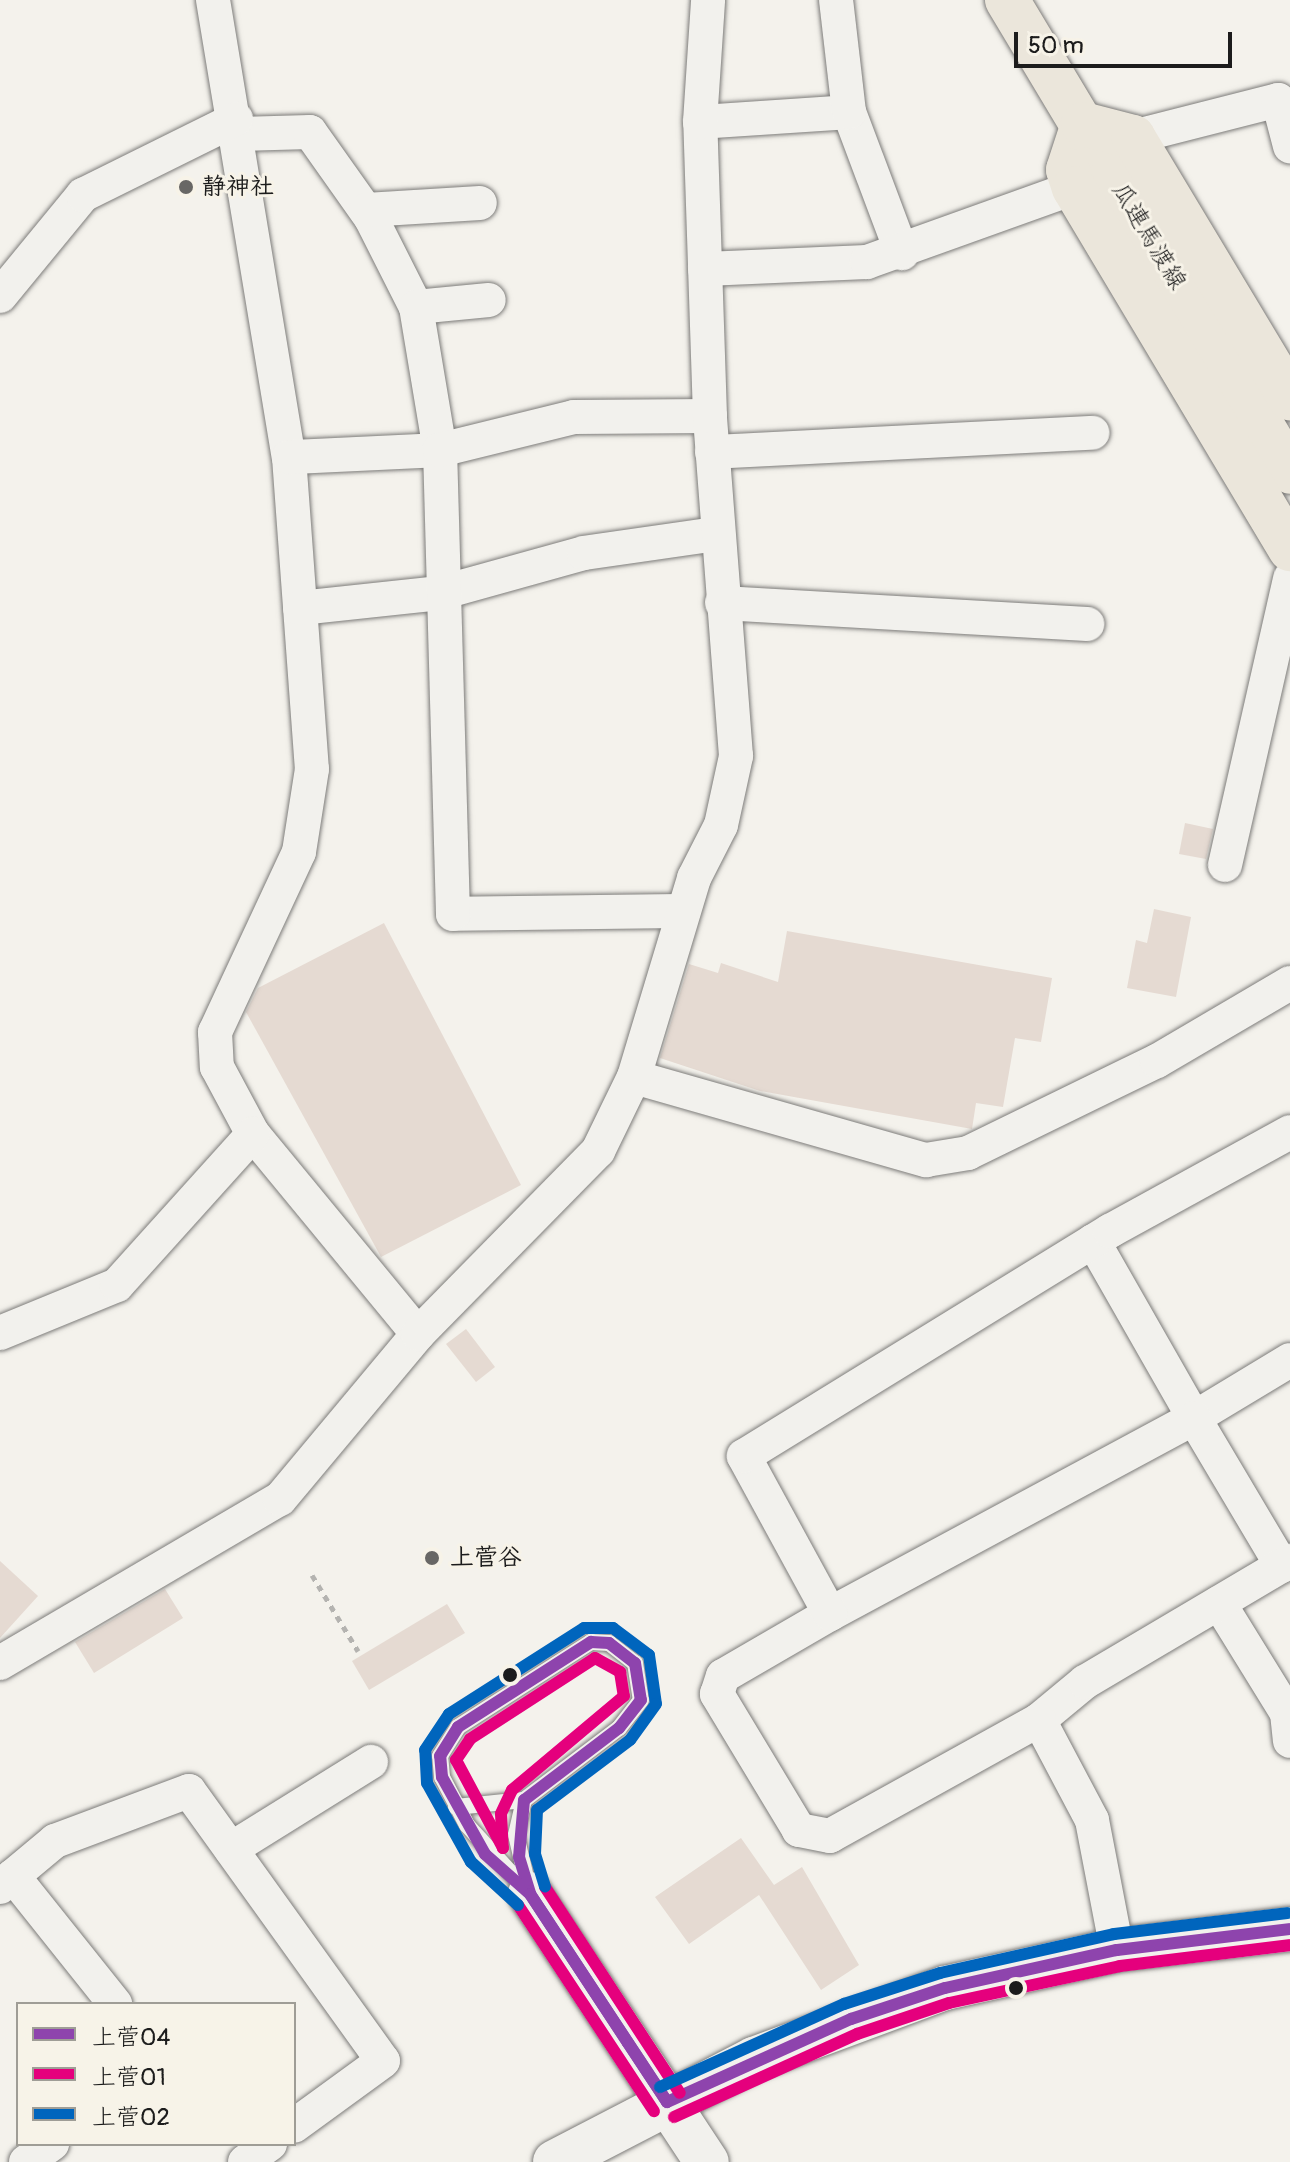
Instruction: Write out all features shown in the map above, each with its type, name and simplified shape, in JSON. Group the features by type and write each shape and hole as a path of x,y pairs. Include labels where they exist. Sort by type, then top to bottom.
{"main road":[{"name":"瓜連馬渡線","path":"1007,0 1290,471"},
{"path":"1290,398 1133,137 1083,124 1069,159 1074,188 1290,549"},
{"path":"530,1894 707,2162"},
{"path":"555,2162 667,2102 851,2019 1117,1950 1290,1929"}],"street":[{"path":"213,0 238,127 289,457 312,769 299,852 215,1032 217,1067 253,1134 418,1334"},
{"path":"0,1663 280,1499 418,1334 598,1151 634,1077 683,911 721,825 736,756 716,534 710,416 700,122 708,0"},
{"path":"836,0 849,112 902,253"},
{"path":"1133,137 1278,100 1290,146"},
{"path":"700,122 849,112"},
{"path":"0,296 83,195 238,127 310,132 366,210 416,307 440,450 440,593 453,914 683,911"},
{"path":"705,269 867,262 902,253 1074,188"},
{"path":"366,210 480,203"},
{"path":"416,307 489,300"},
{"path":"289,457 440,450 574,417 710,416"},
{"path":"712,452 1093,433"},
{"path":"300,608 440,593 584,553 716,534"},
{"path":"1225,865 1290,578"},
{"path":"722,603 1087,624"},
{"path":"634,1077 926,1160 968,1153 1171,1053 1290,983"},
{"path":"830,1614 744,1456 1093,1241 1290,1132"},
{"path":"0,1333 117,1285 253,1134"},
{"path":"1093,1241 1194,1418 1286,1564 1085,1682 1039,1720 830,1836 799,1830 717,1694 723,1676 830,1614 1194,1418 1290,1360"},
{"path":"1219,1603 1287,1713 1290,1741"},
{"path":"1039,1720 1092,1820 1117,1950"},
{"path":"231,1849 371,1762"},
{"path":"113,2002 7,1881 55,1841 189,1791 383,2061 296,2125"},
{"path":"26,2162 49,2146"},
{"path":"227,2146 239,2162"},
{"path":"245,2162 267,2146"},
{"path":"0,2155 5,2162"}],"lane":[{"path":"456,1807 524,1800 634,1715 641,1692 635,1663 609,1643 566,1655 458,1727 440,1756 456,1807 485,1854 530,1894"},
{"path":"524,1800 516,1835 530,1894"}],"path":[{"path":"312,1575 358,1651"}],"building":[{"path":"1185,823 1213,829 1206,859 1179,854"},
{"path":"1154,909 1191,917 1176,997 1127,988 1136,940 1147,943"},
{"path":"384,923 521,1185 381,1257 246,1012 258,988"},
{"path":"787,931 1052,978 1041,1042 1015,1038 1003,1107 976,1103 972,1129 760,1091 660,1058 689,964 718,973 721,963 778,982"},
{"path":"466,1329 495,1367 476,1382 446,1344"},
{"path":"0,1561 38,1596 0,1638"},
{"path":"165,1589 183,1618 94,1673 75,1642"},
{"path":"447,1604 465,1633 369,1690 352,1661"},
{"path":"741,1838 774,1885 802,1867 859,1965 821,1990 759,1895 689,1944 655,1897"}],"transit line":[{"name":"上菅02","path":"518,1905 471,1862 427,1783 425,1750 449,1714 584,1628 613,1628 649,1655 656,1704 630,1740 537,1810 535,1854 545,1887"},
{"name":"上菅04","path":"591,1642 609,1643 635,1663 641,1700 619,1728 524,1800 519,1857 530,1894 485,1854 442,1777 440,1756 458,1727 591,1642"},
{"name":"上菅01","path":"595,1658 620,1672 624,1696 512,1790 501,1814 503,1848 456,1760 470,1739 595,1658"},
{"name":"上菅01","path":"545,1887 680,2093"},
{"name":"上菅04","path":"530,1894 667,2102 628,2043 530,1894"},
{"name":"上菅01","path":"518,1905 654,2111"},
{"name":"上菅02","path":"660,2087 844,2004 940,1973 1114,1934 1288,1913"},
{"name":"上菅04","path":"667,2102 851,2019 945,1988 1117,1950 1290,1929"},
{"name":"上菅01","path":"674,2117 857,2034 949,2003 1120,1966 1290,1945"}],"place":[{"name":"静神社","path":"186,187"},
{"name":"上菅谷","path":"432,1558"}]}
